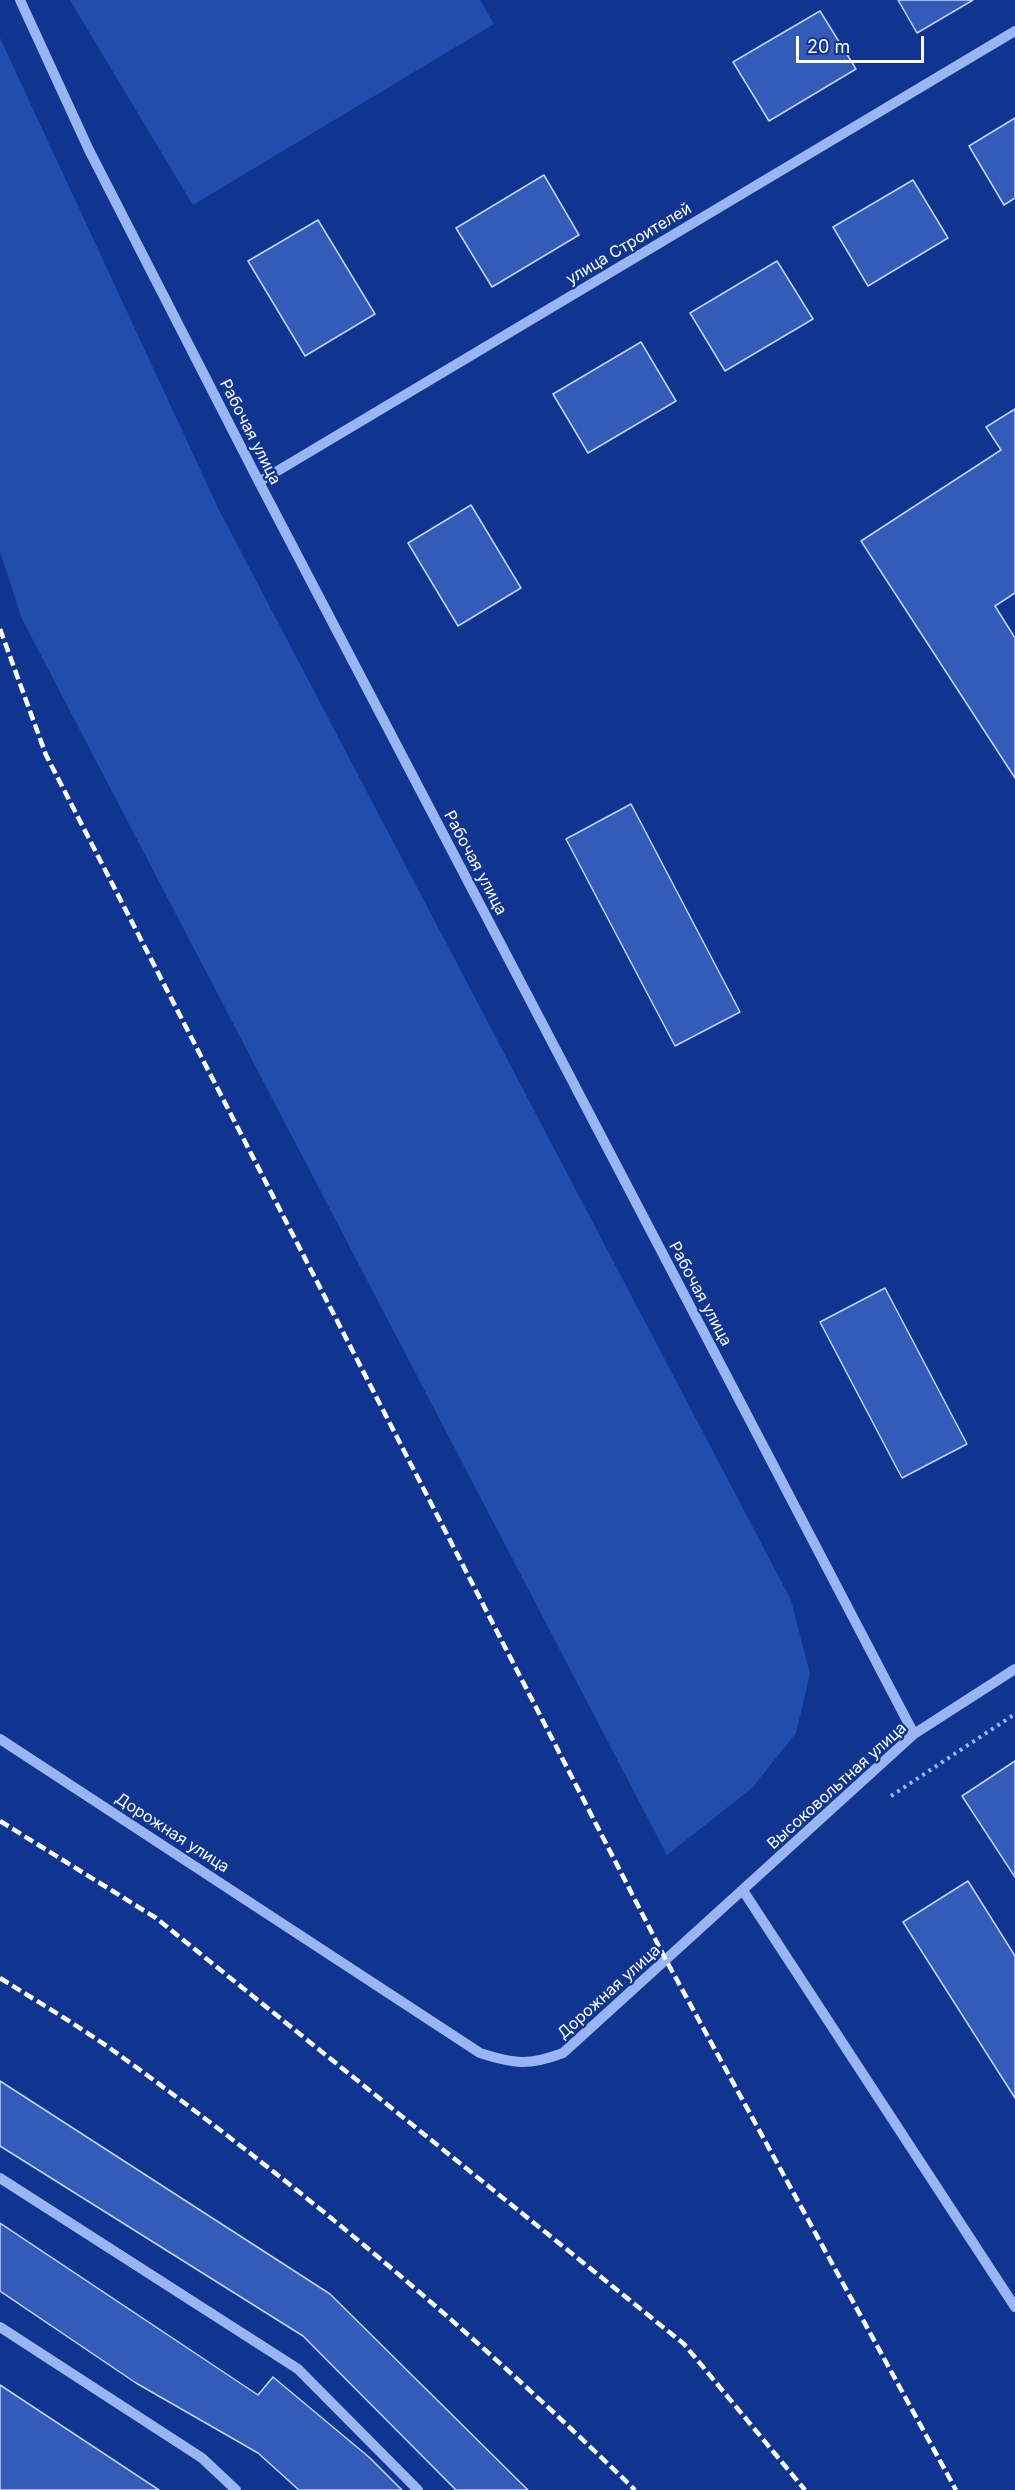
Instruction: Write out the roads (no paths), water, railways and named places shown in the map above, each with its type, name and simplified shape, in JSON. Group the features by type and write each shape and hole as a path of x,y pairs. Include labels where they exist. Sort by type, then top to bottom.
{"street":[{"name":"Рабочая улица","path":"20,0 89,150 259,482 914,1734"},
{"name":"улица Строителей","path":"259,482 1015,31"},
{"name":"Высоковольтная улица","path":"744,1892 914,1734 1015,1669"},
{"name":"Дорожная улица","path":"0,1739 480,2053 507,2062 536,2063 563,2053 744,1892"},
{"path":"744,1892 1015,2307"},
{"path":"0,2178 298,2369 418,2490"},
{"path":"0,2327 202,2458 236,2490"}],"railway":[{"path":"0,629 46,755 666,1960 956,2490"},
{"path":"0,1821 156,1918 684,2344 805,2490"},
{"path":"0,1978 111,2049 315,2205 446,2316 635,2490"}]}
